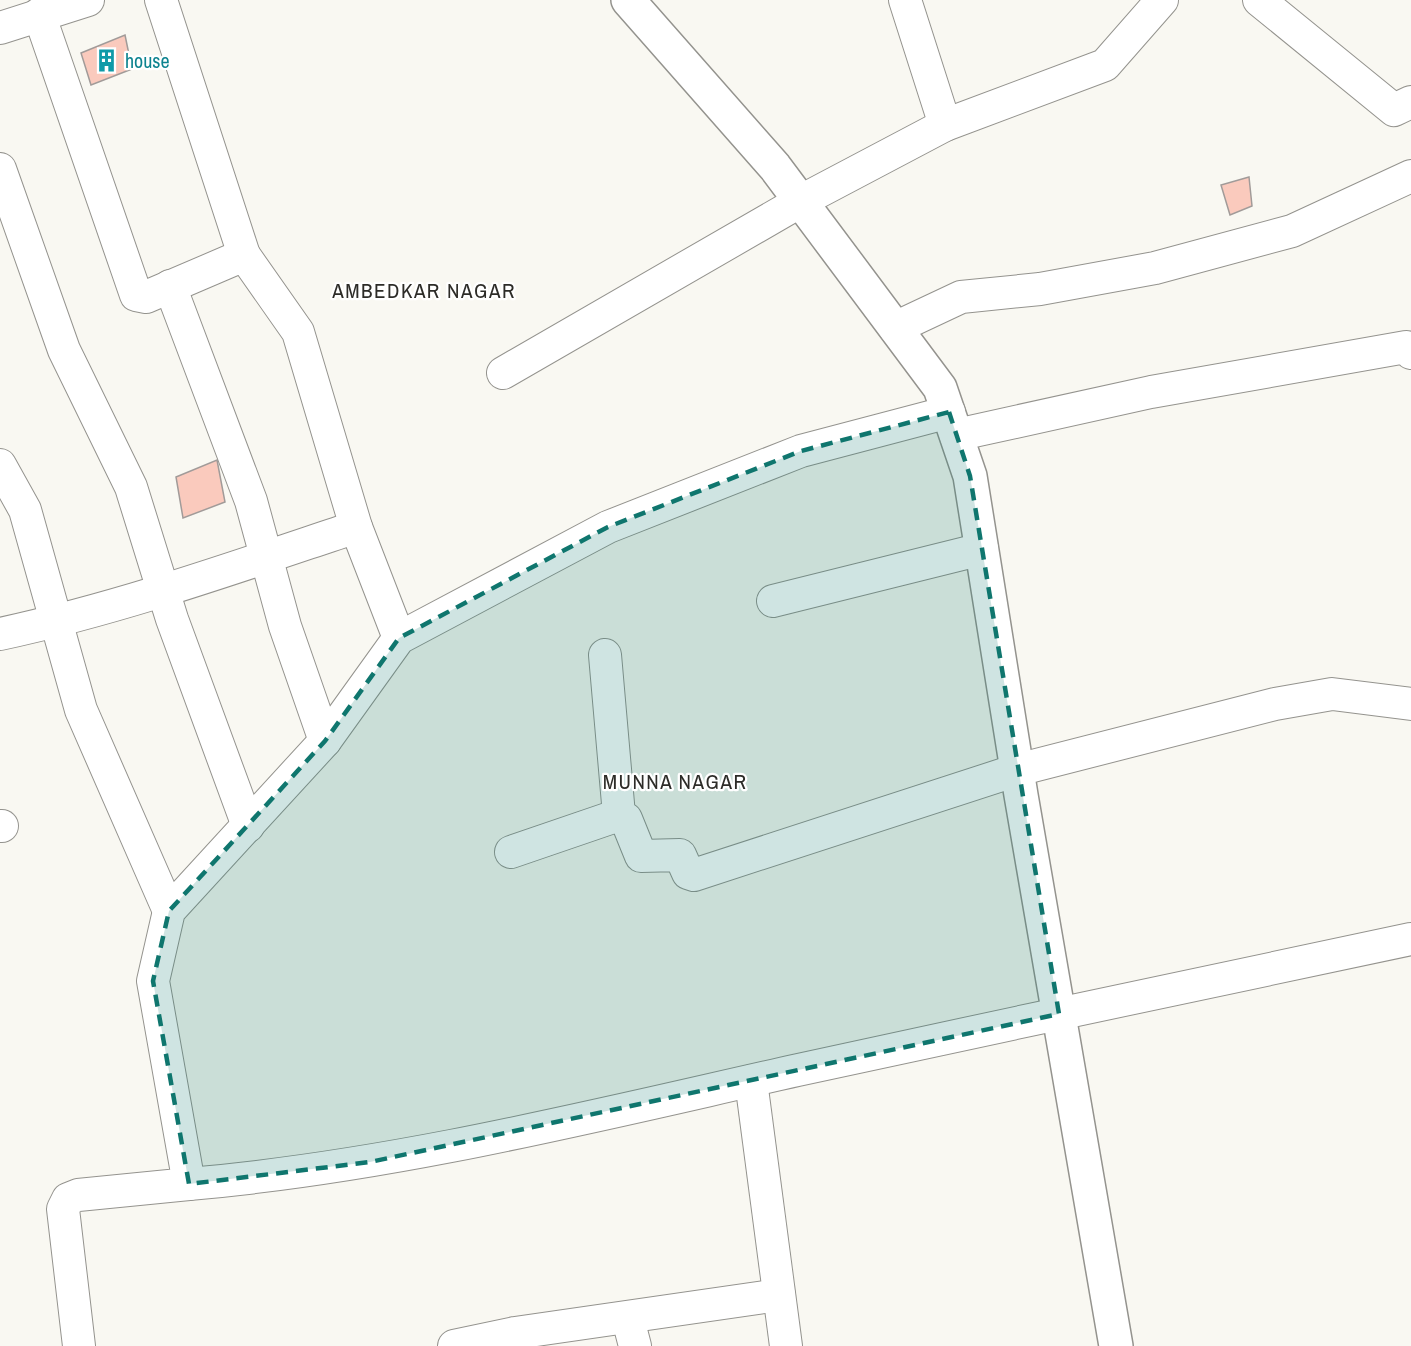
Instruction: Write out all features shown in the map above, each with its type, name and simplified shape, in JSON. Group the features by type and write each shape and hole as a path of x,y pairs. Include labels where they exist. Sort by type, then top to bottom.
{"main road":[{"path":"628,0 775,167 940,388 970,476 1017,770 1116,1346"}],"street":[{"path":"0,28 88,0"},
{"path":"161,0 244,255 298,332 356,527 399,638"},
{"path":"905,0 945,125"},
{"path":"503,373 801,201 945,125 1105,65 1162,0"},
{"path":"1258,0 1394,110 1411,102"},
{"path":"39,14 136,295 146,297 244,255"},
{"path":"0,169 64,350 132,487 163,590 248,826"},
{"path":"896,328 961,297 1040,289 1155,268 1292,231 1411,176"},
{"path":"170,286 251,501 285,626 325,741"},
{"path":"189,1184 153,981 169,911 325,741 399,638 608,527 801,451 952,423 1151,392 1406,347 1411,353"},
{"path":"0,465 25,510 81,710 169,911"},
{"path":"0,634 56,622 163,590 356,527"},
{"path":"773,601 982,549"},
{"path":"605,655 619,815"},
{"path":"511,852 619,815 626,819 641,856 680,855 688,873 694,875 1017,770 1275,704 1332,694 1411,704"},
{"path":"78,1346 63,1209 68,1199 78,1195 370,1162 1411,939"},
{"path":"751,1081 786,1346"},
{"path":"454,1346 632,1332 779,1296"}],"highlighted area":[{"path":"949,412 970,476 1059,1014 370,1162 189,1184 153,981 169,911 325,741 399,638 608,527 801,451"}],"building":[{"name":"house","path":"125,35 132,69 91,85 81,53"},
{"path":"1249,177 1252,206 1230,215 1221,185"},
{"path":"217,460 225,502 183,518 176,477"}],"place":[{"name":"house","path":"107,61"}],"district":[{"name":"AMBEDKAR NAGAR","path":"424,291"},
{"name":"MUNNA NAGAR","path":"675,782"}]}
